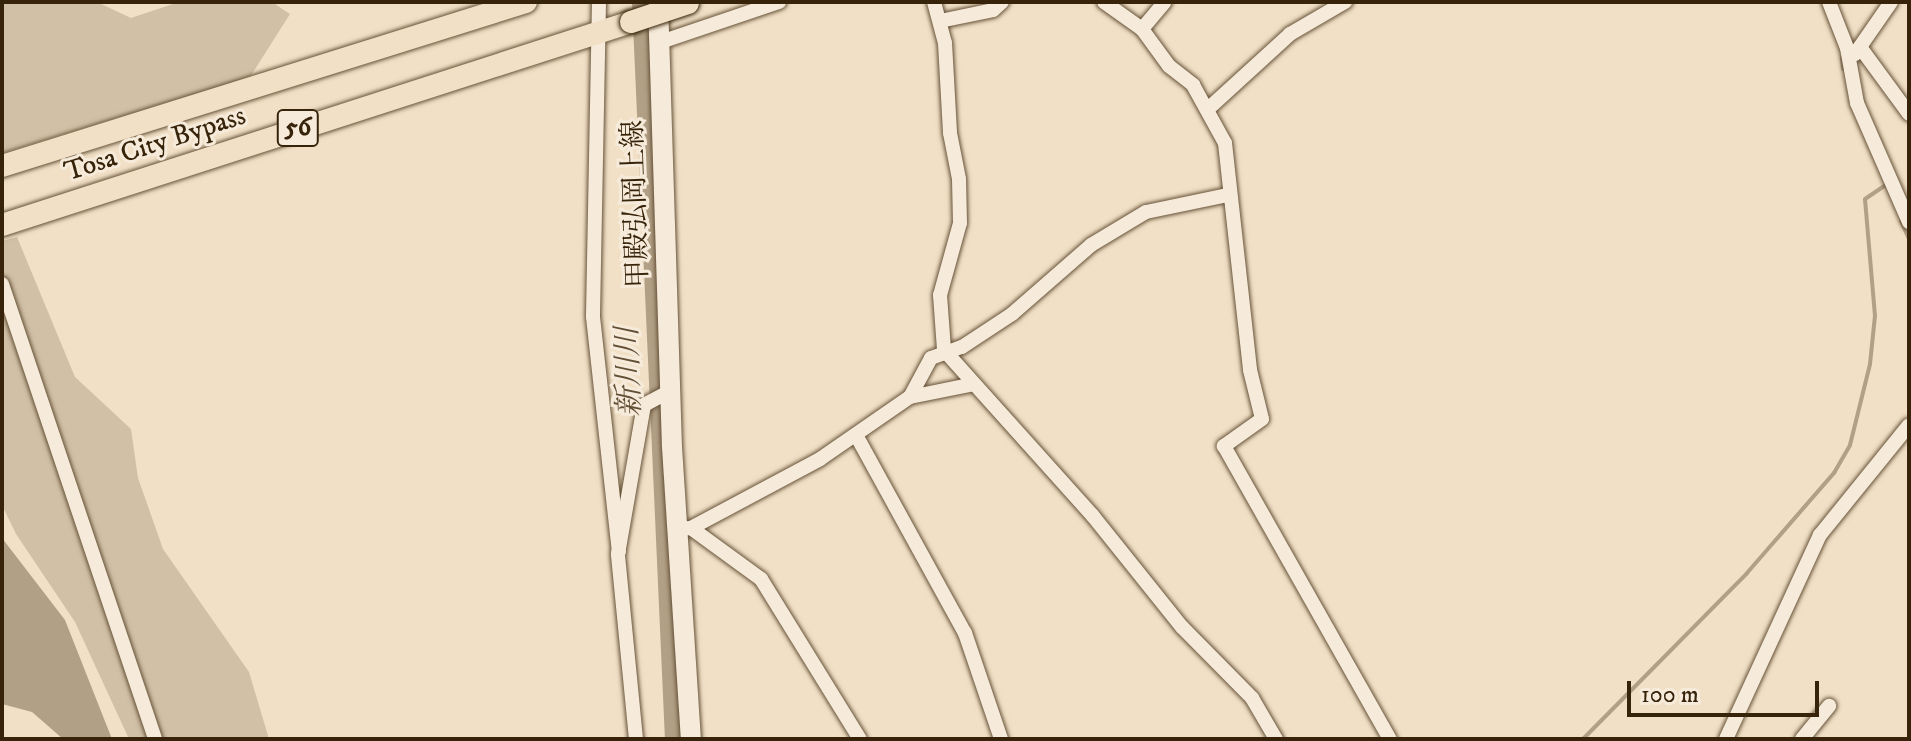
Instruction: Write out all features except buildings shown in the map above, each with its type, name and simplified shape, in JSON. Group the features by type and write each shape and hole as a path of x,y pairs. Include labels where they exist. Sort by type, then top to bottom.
{"highway":[{"name":"Tosa City Bypass","path":"2,166 526,2"},
{"name":"Tosa City Bypass","path":"2,225 690,3"}],"main road":[{"name":"甲殿弘岡上線","path":"658,2 670,391 684,528 691,739"}],"street":[{"path":"599,2 596,31 593,317 636,739"},
{"path":"646,2 658,36 779,2"},
{"path":"934,2 940,21 960,223 940,295 944,350 1093,516 1182,627 1252,698 1276,739"},
{"path":"940,21 993,10 1002,2"},
{"path":"1104,2 1142,29 1209,108 1225,143 1228,195 1250,370 1262,419 1224,446 1390,739"},
{"path":"1142,29 1165,2"},
{"path":"1209,108 1290,34 1345,2"},
{"path":"1829,2 1849,60 1857,103 1909,222"},
{"path":"1849,60 1891,2"},
{"path":"1860,47 1909,114"},
{"path":"910,397 931,358 944,350 962,347 1012,314 1091,245 1146,212 1228,195"},
{"path":"2,284 155,739"},
{"path":"860,739 761,579 684,528 856,435 910,397 974,384"},
{"path":"619,552 644,405 670,391"},
{"path":"1726,739 1820,535 1909,425"},
{"path":"856,435 905,516 965,633 1001,739"},
{"path":"1802,739 1829,706"}],"shaded area":[{"path":"2,2 97,2 131,18 179,2 272,2 290,14 250,77 2,153"},
{"path":"17,237 75,377 131,429 138,478 163,549 249,672 269,739 129,739 75,622 16,534 2,505 2,241"},
{"path":"2,538 65,620 112,739 63,739 32,712 2,704"}],"waterway":[{"name":"新川川","path":"643,2 676,739"},
{"path":"1842,57 1843,69"},
{"path":"1583,739 1747,573 1834,473 1850,445 1870,364 1875,316 1865,199 1886,185"},
{"path":"1901,221 1909,239"}]}
